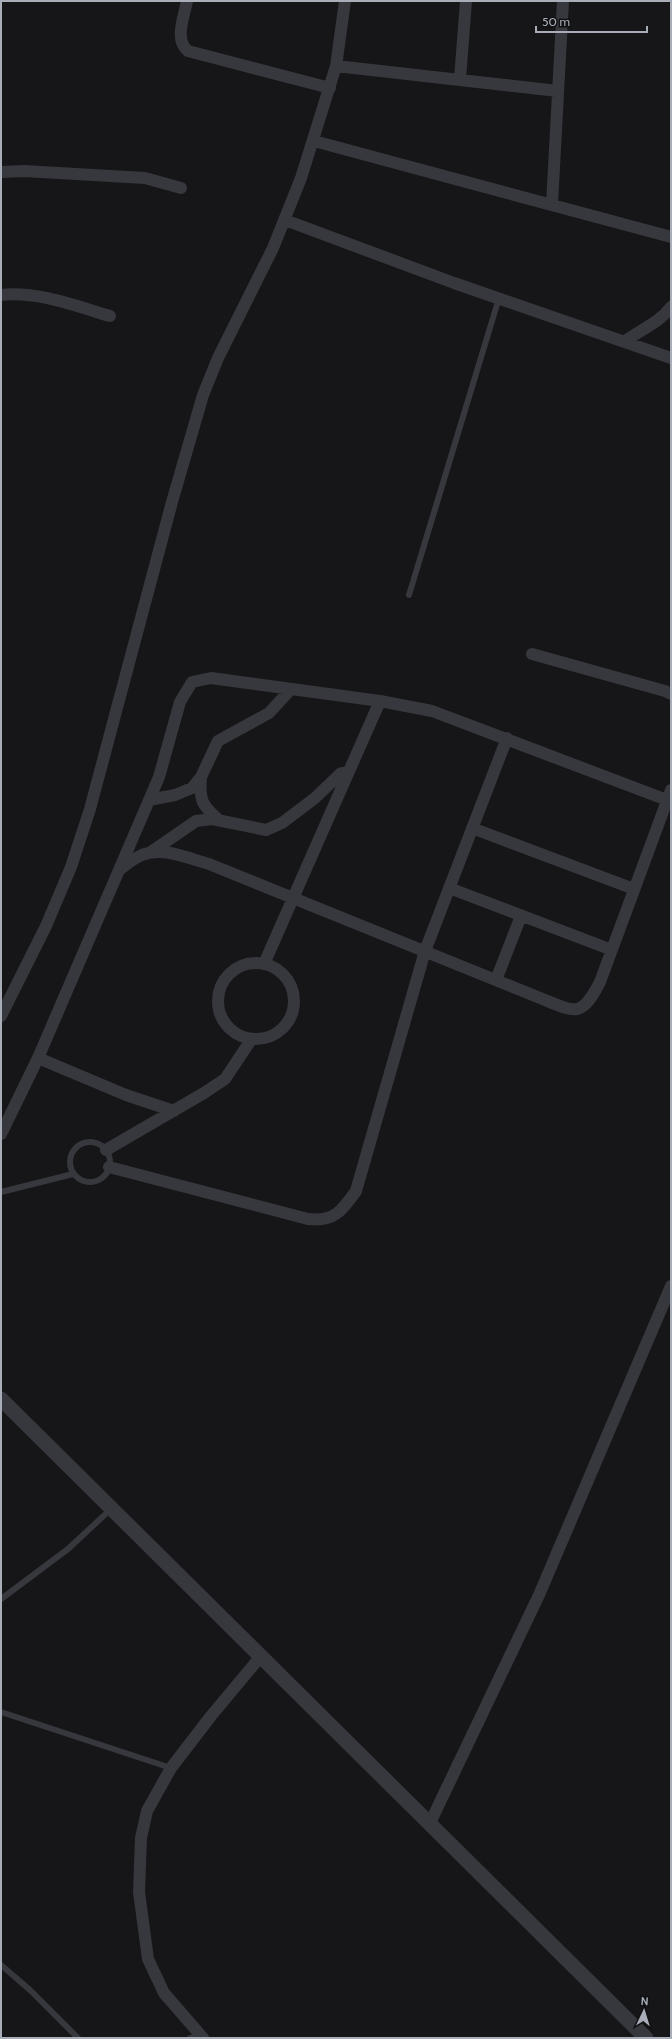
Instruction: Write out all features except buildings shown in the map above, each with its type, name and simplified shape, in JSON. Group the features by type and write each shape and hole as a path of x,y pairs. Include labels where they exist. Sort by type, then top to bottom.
{"street":[{"path":"187,1 181,39 183,47 188,51 330,88"},
{"path":"1,1016 46,926 71,867 90,809 172,502 203,395 218,358 285,220 314,141 336,66 345,1"},
{"path":"460,79 466,1"},
{"path":"552,204 563,1"},
{"path":"336,66 558,90"},
{"path":"314,141 671,237"},
{"path":"1,172 24,171 145,178 181,188"},
{"path":"285,220 498,298 671,358"},
{"path":"1,295 28,296 58,301 110,316"},
{"path":"624,342 642,329 659,321 671,307"},
{"path":"532,654 665,691 671,694"},
{"path":"1,1134 38,1058 159,777 180,702 192,682 211,678 380,701 432,711 669,795 600,982 591,1000 584,1007 576,1009 564,1008 209,864 166,853 151,852"},
{"path":"149,800 175,795 192,788 201,777 218,741 269,713 291,689"},
{"path":"264,964 380,701"},
{"path":"110,1167 308,1219 317,1220 330,1218 344,1209 356,1191 425,951 507,738"},
{"path":"119,870 142,855 151,852 196,821 212,819 266,830 282,823 315,798 340,774 349,771"},
{"path":"201,777 200,795 205,809 220,821"},
{"path":"472,828 634,889"},
{"path":"449,888 612,950"},
{"path":"496,980 521,916"},
{"path":"250,963 264,964 276,969 286,977 292,988 294,1001 292,1014 286,1025 276,1034 264,1039 251,1040 238,1035 227,1027 220,1015 217,1002 219,988 226,976 237,968 250,963"},
{"path":"106,1150 174,1111 225,1079 251,1040"},
{"path":"38,1058 106,1087 174,1111"},
{"path":"430,1823 539,1595 671,1286"},
{"path":"1,1399 112,1507 646,2038"},
{"path":"197,2037 164,1993 148,1959 140,1892 141,1838 147,1811 171,1768 211,1716 262,1656"}],"lane":[{"path":"408,595 498,298"},
{"path":"88,1142 101,1145 106,1150 110,1158 110,1167 101,1179 93,1182 79,1179 73,1174 69,1161 75,1148 88,1142"},
{"path":"1,1192 73,1174"},
{"path":"1,1599 68,1549 112,1507"},
{"path":"1,1712 171,1768"},
{"path":"1,1965 30,1990 78,2038"}]}
